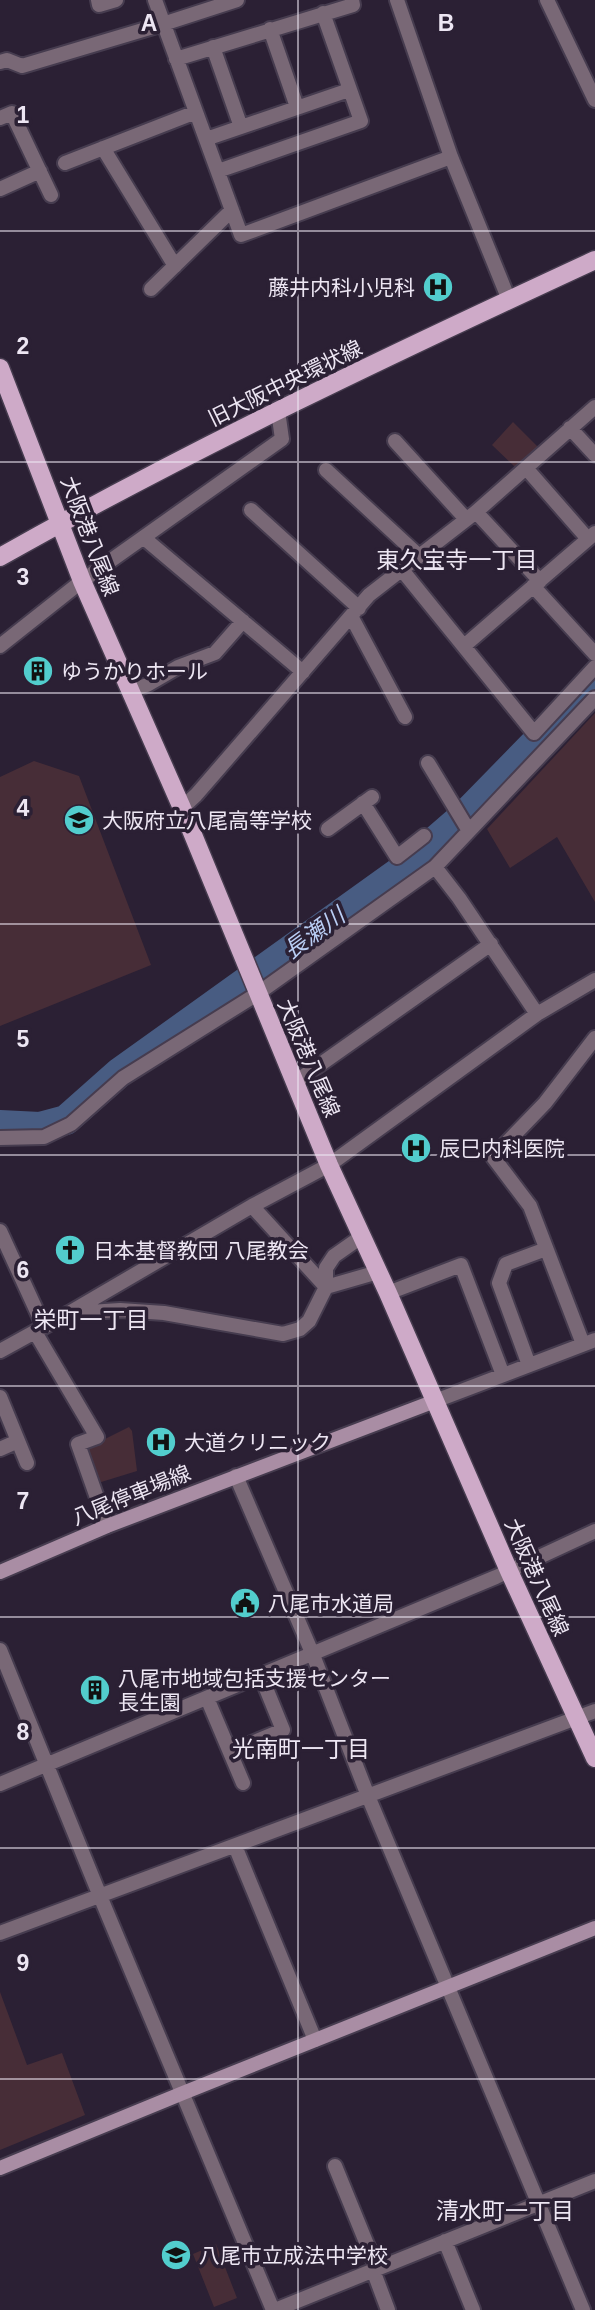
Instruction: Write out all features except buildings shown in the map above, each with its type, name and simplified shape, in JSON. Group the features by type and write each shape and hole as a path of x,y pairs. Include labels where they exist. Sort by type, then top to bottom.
{"main road":[{"name":"旧大阪中央環状線","path":"0,557 60,523 278,411 595,260"},
{"name":"大阪港八尾線","path":"0,368 82,581 182,808 328,1164 388,1293 509,1572 595,1758"}],"street":[{"path":"98,0 99,5 116,0"},
{"path":"155,0 241,235 451,157"},
{"path":"0,62 7,60 22,66 237,0"},
{"path":"176,59 353,5 352,0"},
{"path":"397,0 451,157 509,300"},
{"path":"547,0 595,100"},
{"path":"218,171 360,121 323,13"},
{"path":"270,29 297,107"},
{"path":"213,47 241,127"},
{"path":"206,139 349,90"},
{"path":"65,163 195,112"},
{"path":"0,118 12,113 51,195"},
{"path":"103,148 175,266"},
{"path":"0,189 40,171"},
{"path":"151,289 232,210"},
{"path":"182,808 369,595 471,516 595,407"},
{"path":"0,646 82,581 282,439 278,411"},
{"path":"570,428 595,455"},
{"path":"395,441 537,584 595,654"},
{"path":"464,646 591,536 526,468"},
{"path":"326,470 419,556"},
{"path":"251,510 355,612 405,718"},
{"path":"144,538 303,672"},
{"path":"402,570 534,733 595,667"},
{"path":"130,691 147,685 178,667 215,653 243,621"},
{"path":"0,1138 44,1137 71,1124 123,1079 253,983 435,867 465,824 595,698"},
{"path":"428,763 465,824"},
{"path":"328,829 368,800 397,857 424,836"},
{"path":"435,867 491,944 537,1014"},
{"path":"294,1083 491,944"},
{"path":"0,1351 328,1164 537,1014 595,980"},
{"path":"435,1401 529,1365 591,1345 546,1249 530,1206 493,1157 545,1103 595,1038"},
{"path":"252,1206 326,1287"},
{"path":"0,1231 40,1329 97,1437 78,1444 107,1526"},
{"path":"69,1313 120,1310 164,1314 283,1334 300,1329 309,1321 326,1287 326,1268 334,1256 361,1237"},
{"path":"529,1365 499,1283 506,1265 546,1249"},
{"path":"388,1293 461,1265 503,1375"},
{"path":"326,1287 378,1272"},
{"path":"0,1397 27,1463"},
{"name":"八尾停車場線","path":"0,1572 107,1526 435,1401"},
{"path":"0,1449 18,1441"},
{"path":"236,1476 313,1655 368,1796 583,2310"},
{"path":"0,1784 509,1572 595,1531"},
{"path":"0,1650 274,2310 595,2181"},
{"path":"230,1752 283,1730 261,1676"},
{"path":"207,1698 243,1783"},
{"path":"0,1933 595,1711"},
{"path":"235,1846 315,2040"},
{"path":"0,2168 595,1928"},
{"path":"335,2166 388,2310"},
{"path":"445,2241 473,2310"}],"shaded area":[{"path":"513,422 538,447 517,469 492,445"},
{"path":"595,713 595,902 557,837 510,868 487,829"},
{"path":"34,761 79,776 151,965 0,1026 0,777"},
{"path":"129,1427 132,1431 137,1471 98,1483 87,1448"},
{"path":"0,1992 27,2065 62,2053 85,2115 0,2150"},
{"path":"216,2244 237,2298 214,2307 193,2254"}],"waterway":[{"name":"長瀬川","path":"0,1125 40,1127 66,1120 119,1073 398,873 466,814 595,682"}],"place":[{"name":"藤井内科小児科","path":"438,287"},
{"name":"ゆうかりホール","path":"38,671"},
{"name":"大阪府立八尾高等学校","path":"79,820"},
{"name":"辰巳内科医院","path":"416,1148"},
{"name":"日本基督教団 八尾教会","path":"70,1250"},
{"name":"大道クリニック","path":"161,1442"},
{"name":"八尾市水道局","path":"245,1603"},
{"name":"八尾市地域包括支援センター 長生園","path":"95,1690"},
{"name":"八尾市立成法中学校","path":"176,2255"}],"district":[{"name":"東久宝寺一丁目","path":"457,560"},
{"name":"栄町一丁目","path":"91,1320"},
{"name":"光南町一丁目","path":"301,1749"},
{"name":"清水町一丁目","path":"505,2211"}]}
